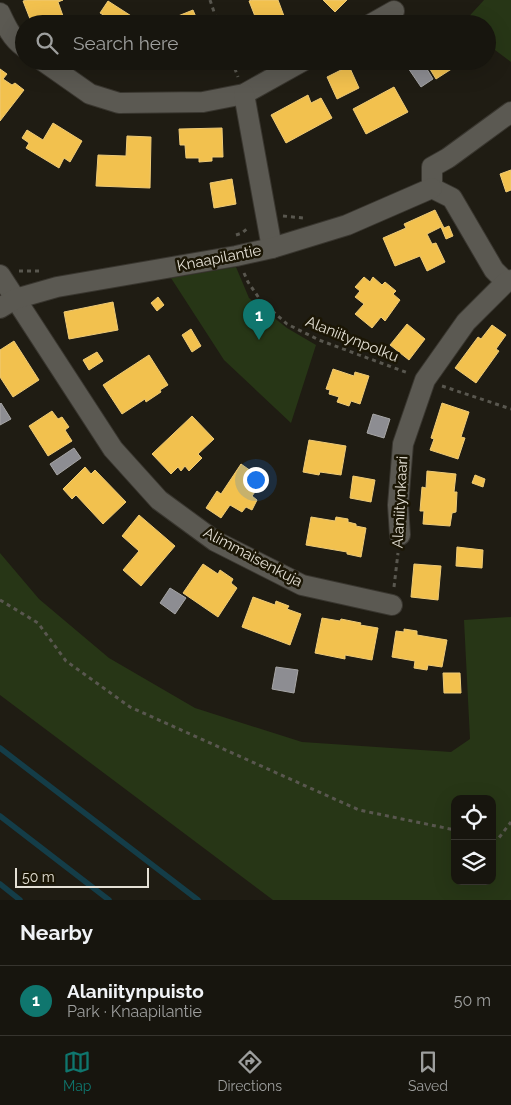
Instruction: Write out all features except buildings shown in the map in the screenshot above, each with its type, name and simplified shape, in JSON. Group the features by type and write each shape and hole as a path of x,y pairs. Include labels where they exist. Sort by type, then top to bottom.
{"street":[{"path":"387,15 394,11"},
{"path":"0,13 15,39"},
{"path":"56,70 90,94 120,103 204,102 244,94 287,70"},
{"path":"244,94 272,248"},
{"path":"432,188 432,167 448,158 511,112"},
{"name":"Knaapilantie","path":"7,303 57,287 234,247 272,248 348,225 432,188"},
{"name":"Alaniitynkaari","path":"400,535 398,505 404,444 425,380 466,322 509,281 494,270 452,198 432,188"},
{"name":"Alimmaisenkuja","path":"8,273 7,303 113,449 159,500 215,541 302,585 392,605"}],"path":[{"path":"210,0 215,15"},
{"path":"234,247 242,233 254,224 266,219 282,216 312,218"},
{"name":"Alaniitynpolku","path":"234,247 248,282 261,301 287,324 319,340 425,380 511,409"},
{"path":"8,273 46,270"},
{"name":"Alaniitynkaari","path":"392,605 400,535"},
{"path":"0,600 38,623 66,661 130,707 359,810 451,829"},
{"path":"496,839 498,839 511,822"}],"green space":[{"path":"484,0 511,0 511,62 496,51 496,15 470,15"},
{"path":"236,267 249,298 287,328 316,345 291,423 224,360 171,278"},
{"path":"0,553 39,599 109,658 195,708 302,742 451,752 470,739 464,620 511,617 511,900 273,900 0,695"}],"waterway":[{"path":"0,748 198,900"},
{"path":"0,816 109,900"},
{"path":"0,884 20,900"}],"place":[{"name":"Alaniitynpuisto","path":"259,340"}]}
